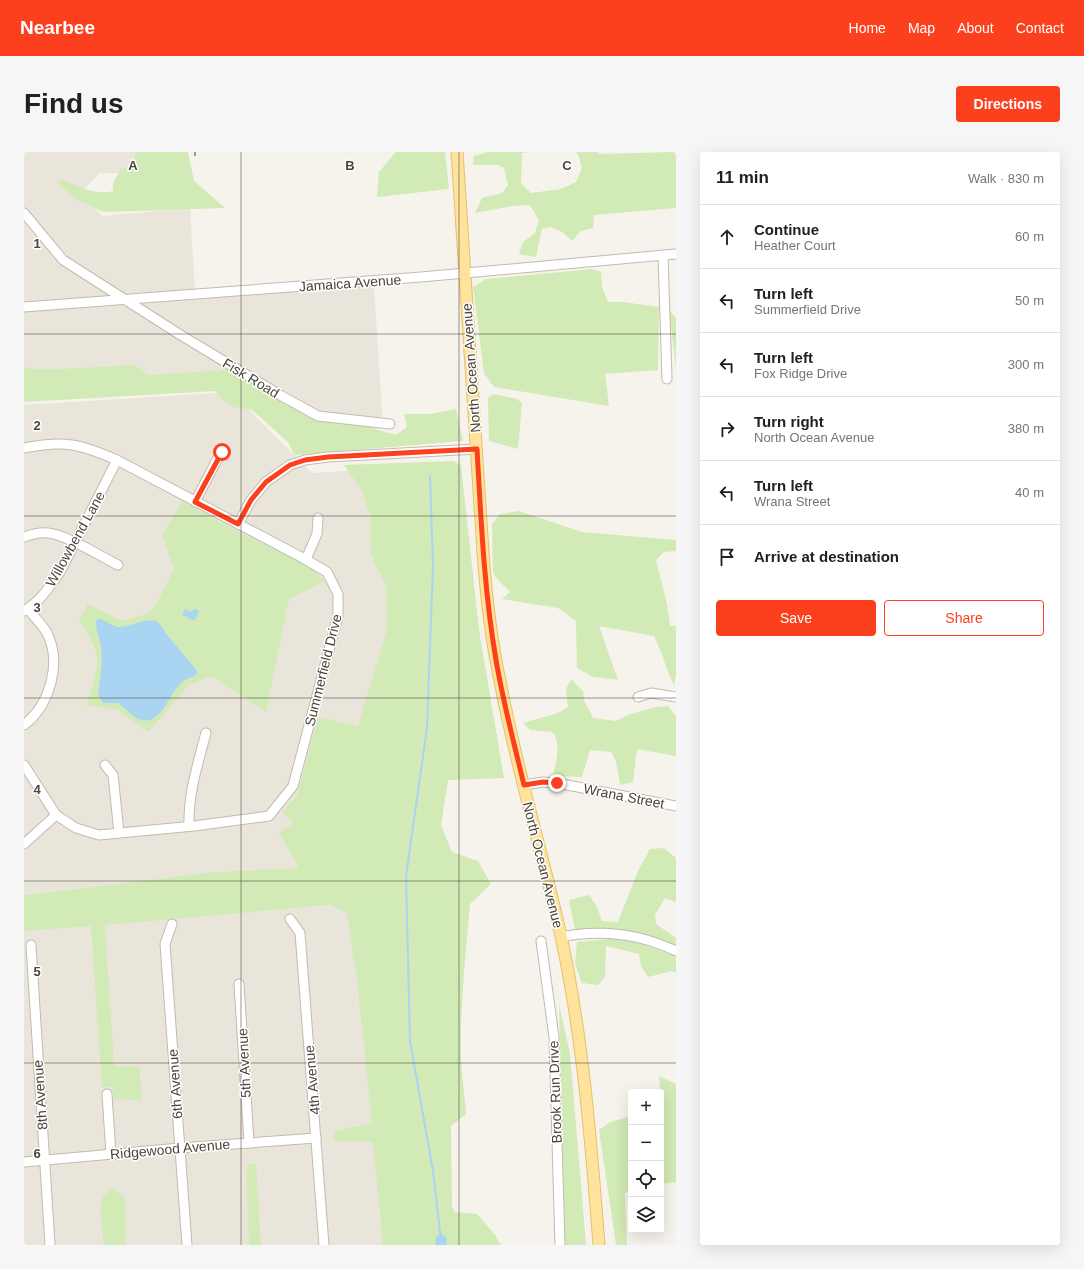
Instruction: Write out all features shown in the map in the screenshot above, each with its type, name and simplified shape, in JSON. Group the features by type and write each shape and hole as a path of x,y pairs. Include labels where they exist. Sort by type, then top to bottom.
{"main road":[{"name":"North Ocean Avenue","path":"457,152 485,573 493,640 500,683 561,937 576,1014 586,1087 599,1245"}],"street":[{"name":"Fisk Road","path":"24,213 63,260 273,391 318,416 390,424"},
{"name":"Jamaica Avenue","path":"24,307 414,278 676,254"},
{"path":"663,255 667,379"},
{"name":"Summerfield Drive","path":"24,448 58,443 72,444 91,449 117,460 306,559 327,572 338,594 338,616 293,786 269,816 99,835 76,828 56,814 24,765"},
{"path":"238,524 251,500 266,482 290,465 298,462 328,457 477,449"},
{"path":"195,502 222,452"},
{"name":"Willowbend Lane","path":"26,610 49,588 60,572 117,460"},
{"path":"306,559 317,534 318,518"},
{"path":"24,537 36,533 49,533 75,542 118,565"},
{"path":"24,725 32,717 42,702 49,690 53,676 53,658 47,634 26,610"},
{"path":"638,697 651,693 676,697"},
{"path":"189,826 191,794 206,733"},
{"path":"105,765 113,775 119,833"},
{"name":"Wrana Street","path":"524,785 543,782 557,783 676,806"},
{"path":"24,844 56,814"},
{"name":"4th Avenue","path":"290,919 300,933 324,1245"},
{"name":"6th Avenue","path":"172,924 165,944 187,1245"},
{"path":"561,937 574,934 625,935 647,940 676,951"},
{"name":"Brook Run Drive","path":"541,941 554,1037 560,1245"},
{"name":"8th Avenue","path":"31,945 50,1245"},
{"name":"5th Avenue","path":"239,984 249,1143"},
{"path":"107,1094 111,1154"},
{"name":"Ridgewood Avenue","path":"24,1162 316,1138"}],"shaded area":[{"path":"24,152 141,152 130,173 100,173 81,192 102,216 190,208 195,291 374,285 383,427 316,423 231,375 24,389"},
{"path":"231,392 312,473 374,469 400,628 328,867 214,872 24,895 24,405"},
{"path":"357,903 400,1245 24,1245 24,931"}],"green space":[{"path":"136,152 188,152 194,181 225,208 104,212 76,199 58,184 61,179 93,191 113,191 113,183 121,169 133,166"},
{"path":"396,152 445,152 449,189 377,197 379,172"},
{"path":"488,152 529,152 522,153 521,183 531,193 561,189 576,182 582,168 578,154 575,152 597,152 599,154 676,152 676,208 594,215 593,228 581,231 572,241 562,232 550,227 542,229 536,257 519,254 523,242 535,233 539,220 530,205 512,206 475,213 482,198 502,193 508,185 504,168 498,165 473,165 474,156"},
{"path":"592,269 601,272 602,287 608,302 623,302 659,307 658,370 605,374 609,406 494,387 484,373 473,287 486,279"},
{"path":"669,310 676,318 676,369"},
{"path":"134,365 148,375 228,370 318,418 362,423 378,430 396,435 407,427 404,414 431,414 456,409 463,441 294,455 288,442 252,410 234,407 225,402 215,391 24,402 24,367 29,369 61,369"},
{"path":"494,394 517,399 522,403 518,449 489,441 488,398"},
{"path":"453,461 461,465 479,630 504,778 448,780 441,825 452,852 478,861 491,884 470,904 461,1016 461,1053 466,1114 451,1126 452,1207 455,1212 477,1214 495,1235 501,1245 383,1245 373,1142 332,1141 336,1131 372,1123 357,980 347,913 331,905 105,925 114,1066 140,1067 141,1100 115,1099 111,1086 102,1087 91,926 24,931 24,895 214,872 299,868 279,833 294,823 282,812 297,796 318,717 358,726 387,630 386,585 371,555 370,515 361,489 344,465"},
{"path":"182,501 242,534 311,567 325,581 289,599 266,712 212,676 189,685 148,732 118,710 87,705 96,674 97,656 92,642 79,620 88,604 122,621 147,614 153,610 174,569 162,535"},
{"path":"519,511 582,532 676,540 676,551 664,552 656,560 667,604 670,626 676,626 676,675 674,685 654,636 599,626 618,680 593,677 577,668 576,621 558,608 502,599 510,592 497,579 493,572 492,524 500,514"},
{"path":"571,679 583,691 584,700 593,718 616,721 628,715 655,707 668,706 676,716 676,756 637,749 633,782 620,785 616,761 611,752 590,750 582,777 553,776 558,747 555,736 552,732 530,730 523,723 558,713 568,707 566,689"},
{"path":"664,848 676,858 676,902 665,898 655,915 656,924 676,938 676,948 587,930 575,930 569,900 589,895 596,905 602,921 618,922 637,873 650,849"},
{"path":"619,938 645,945 676,957 676,973 672,971 648,977 641,966 639,954 606,946 605,977 598,985 582,983 575,964 577,942"},
{"path":"559,1004 570,1054 586,1245 565,1245"},
{"path":"659,1076 676,1084 676,1182 664,1184 664,1089 660,1089"},
{"path":"628,1117 628,1192 625,1193 627,1245 616,1245 599,1130 610,1122"},
{"path":"248,1164 256,1164 261,1245 249,1245 246,1181"},
{"path":"111,1187 125,1197 126,1245 104,1245 100,1214 103,1197"}],"water":[{"path":"185,609 190,612 195,609 198,610 199,612 195,620 182,615"},
{"path":"97,619 119,627 151,620 157,622 195,668 197,672 196,675 182,682 163,709 152,719 146,721 138,719 118,703 103,703 98,694 102,653 96,626"}],"waterway":[{"path":"430,476 433,566 427,728 406,876 410,1041 433,1171 441,1240"},
{"path":"441,1240 441,1245"}],"route":[{"path":"222,452 195,502 238,524 251,500 266,482 290,465 305,460 328,457 477,449 483,552 493,640 500,683 524,785 543,782 557,783"}]}
